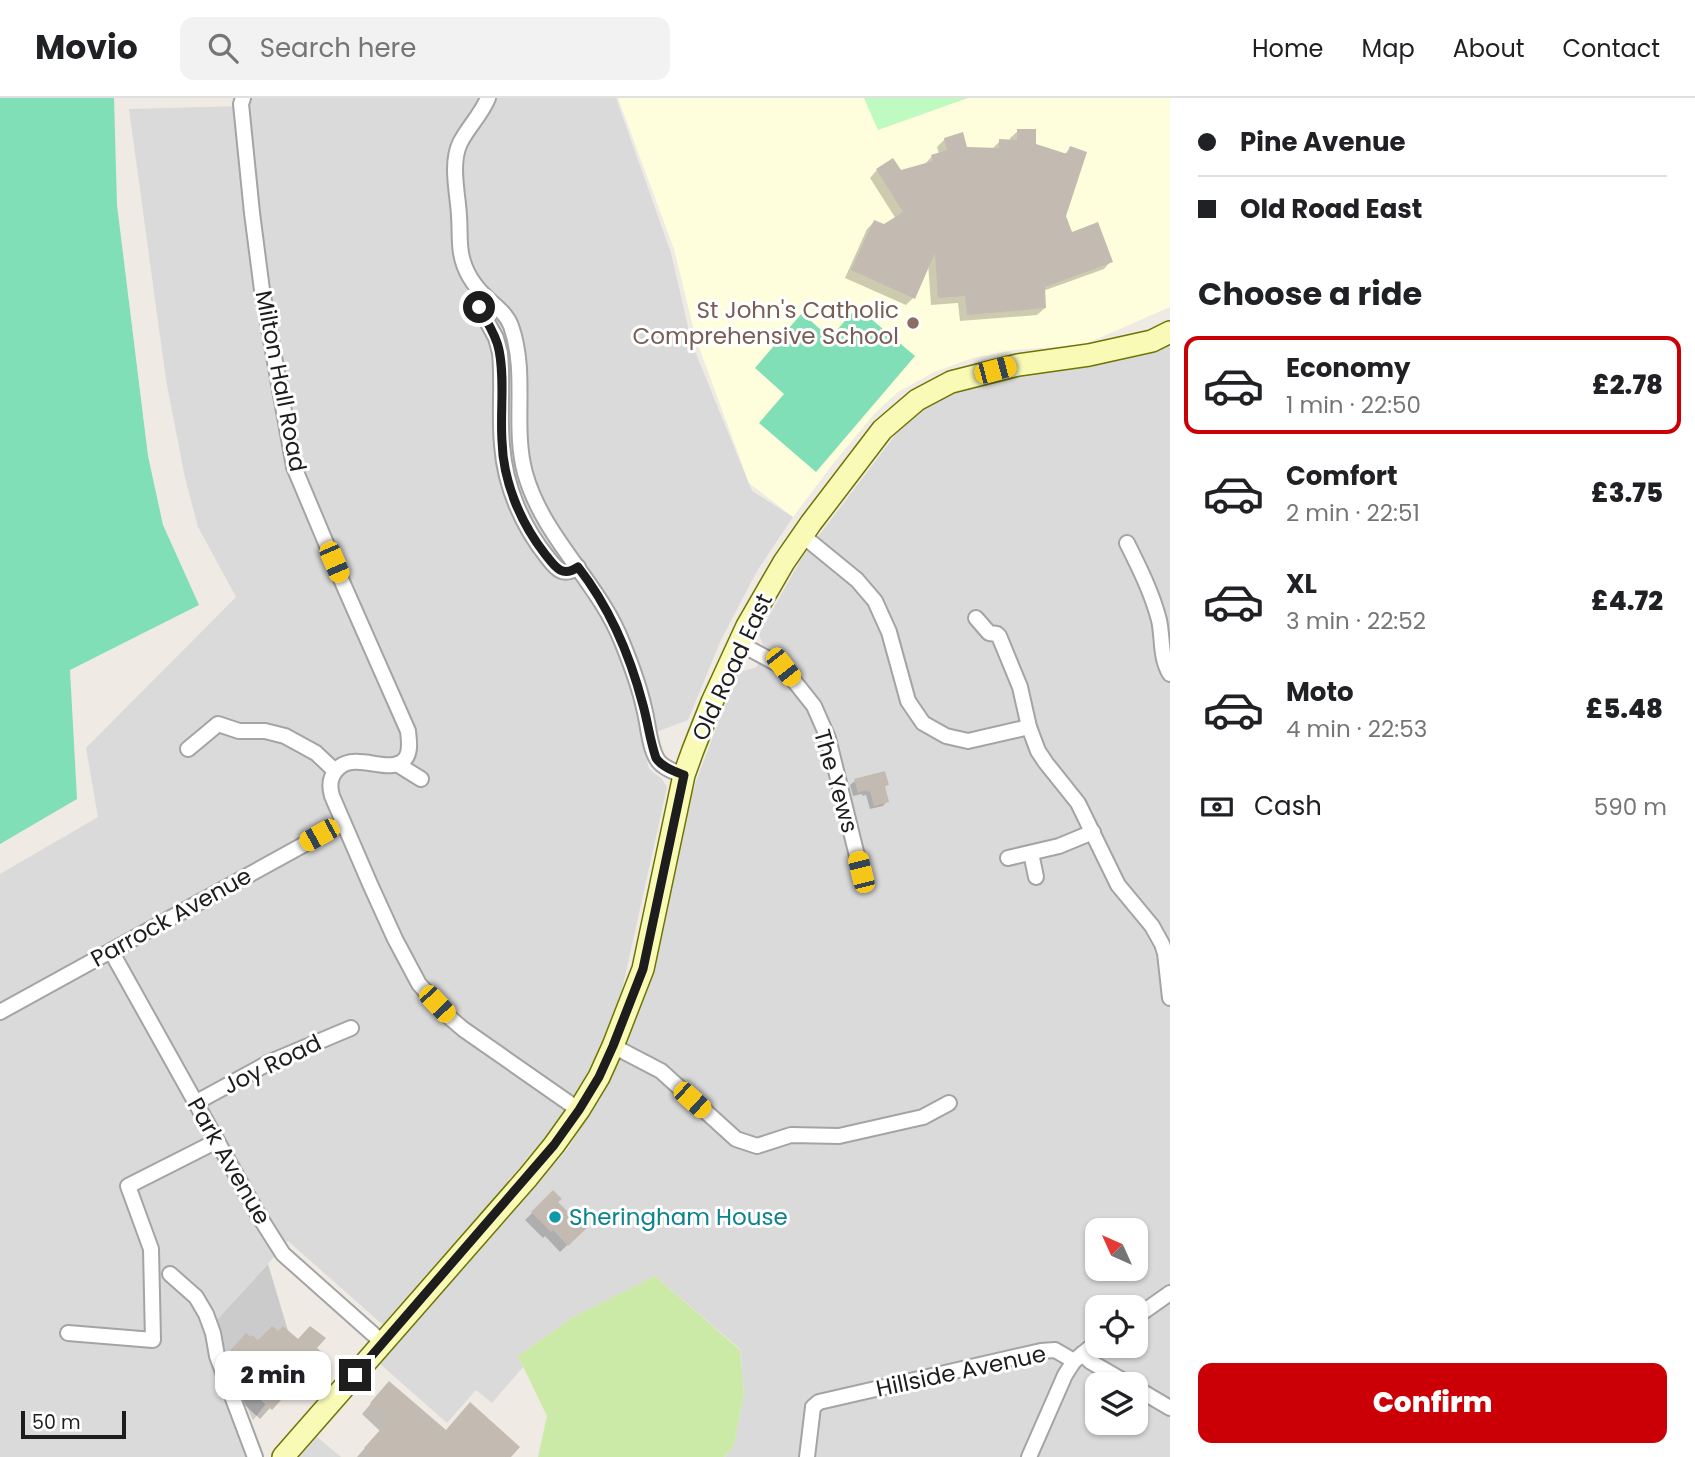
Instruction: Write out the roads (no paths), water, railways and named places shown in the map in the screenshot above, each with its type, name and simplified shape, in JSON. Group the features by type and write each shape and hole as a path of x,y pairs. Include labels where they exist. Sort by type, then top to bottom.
{"main road":[{"name":"Old Road East","path":"283,1457 528,1177 579,1110 599,1077 643,969 684,775 712,702 739,643 771,584 802,535 882,430 917,400 951,382 1018,365 1089,355 1139,344 1170,332"}],"street":[{"name":"Milton Hall Road","path":"243,98 252,213 262,290 294,467 408,731 408,750 405,759 397,764"},
{"path":"488,98 482,112 461,141 456,161 462,258 468,274 508,319 516,344 520,376 521,448 530,491 546,522 605,605 621,638 640,692 657,760 684,775"},
{"path":"802,535 857,580 874,601 889,632 908,701 923,723 946,736 968,741 1028,727"},
{"path":"1127,543 1143,576 1159,620 1166,667 1170,674"},
{"path":"976,618 989,633 999,636 1020,687 1028,727 1040,755 1077,801 1118,885 1161,942 1170,998"},
{"name":"The Yews","path":"739,643 783,667 814,706 828,737 861,872"},
{"path":"188,749 222,720 239,731 265,731 285,736 313,751 335,771"},
{"path":"421,779 397,764 351,762 335,771 330,782 342,823 396,939 419,984 449,1017 579,1110"},
{"name":"Parrock Avenue","path":"0,1012 342,823"},
{"path":"1008,858 1059,846 1093,832"},
{"path":"1031,853 1036,877"},
{"name":"Park Avenue","path":"111,951 259,1216 283,1254 383,1343"},
{"name":"Joy Road","path":"195,1102 275,1059 351,1028"},
{"path":"613,1046 661,1071 736,1139 757,1146 791,1135 839,1136 923,1117 949,1103"},
{"path":"68,1333 153,1340 151,1249 128,1186 217,1140"},
{"path":"170,1274 196,1297 206,1314 217,1356 255,1457"},
{"path":"1148,1309 1170,1293"},
{"name":"Hillside Avenue","path":"807,1457 813,1407 828,1399 1041,1350 1055,1350 1078,1357 1108,1372"},
{"path":"1029,1457 1065,1375 1085,1351"},
{"path":"1148,1395 1170,1408"}],"place":[{"name":"St John's Catholic Comprehensive School","path":"913,323"},
{"name":"Sheringham House","path":"555,1217"}]}
